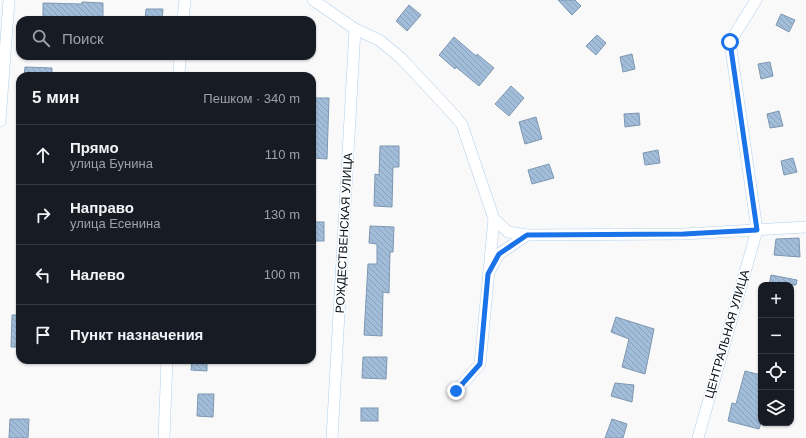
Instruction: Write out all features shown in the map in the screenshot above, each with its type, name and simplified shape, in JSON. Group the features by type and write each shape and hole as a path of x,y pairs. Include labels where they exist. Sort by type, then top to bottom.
{"street":[{"path":"0,121 9,0"},
{"path":"183,16 185,0"},
{"path":"313,0 355,29 379,40 401,58 462,125 494,220 480,364 456,391"},
{"path":"756,0 730,42 757,230"},
{"name":"РОЖДЕСТВЕНСКАЯ УЛИЦА","path":"332,438 355,29"},
{"path":"178,72 180,60"},
{"path":"494,220 508,232 527,235 684,234 806,227"},
{"name":"ЦЕНТРАЛЬНАЯ УЛИЦА","path":"698,438 757,230"},
{"path":"488,274 499,254 527,235"},
{"path":"164,438 167,364"}],"building":[{"path":"558,0 575,0 581,6 572,15"},
{"path":"82,2 103,3 103,16 43,16 43,3 82,4"},
{"path":"409,5 421,15 407,31 396,21"},
{"path":"146,9 163,9 162,16 145,16"},
{"path":"781,14 795,20 789,32 776,25"},
{"path":"597,35 606,43 596,55 586,46"},
{"path":"454,37 476,56 477,54 494,68 479,86 456,67 455,69 439,55"},
{"path":"632,54 635,69 623,72 620,57"},
{"path":"770,62 773,76 761,79 758,64"},
{"path":"25,67 52,68 52,72 24,72"},
{"path":"511,86 524,98 509,116 495,104"},
{"path":"316,98 329,98 327,159 316,158"},
{"path":"779,111 783,126 770,128 767,114"},
{"path":"639,113 640,125 625,127 624,114"},
{"path":"536,117 542,139 525,144 519,122"},
{"path":"380,146 399,146 399,167 393,167 392,207 374,206 375,174 379,175"},
{"path":"658,150 660,163 645,165 643,153"},
{"path":"793,158 797,172 784,175 781,161"},
{"path":"549,164 554,178 532,184 528,170"},
{"path":"316,222 324,222 324,241 316,241"},
{"path":"370,226 394,227 393,252 390,252 389,293 383,292 382,336 364,335 368,264 377,264 377,244 369,243"},
{"path":"799,238 800,257 774,255 776,239"},
{"path":"771,275 797,280 796,285 794,285 794,282 770,282"},
{"path":"12,315 16,315 16,347 11,347"},
{"path":"616,317 654,329 645,374 622,367 629,339 611,332"},
{"path":"363,357 387,357 386,379 362,378"},
{"path":"192,364 207,364 207,371 191,370"},
{"path":"745,371 758,374 759,429 728,421 732,403 736,404"},
{"path":"615,383 634,385 632,402 611,396"},
{"path":"198,394 214,394 213,417 197,416"},
{"path":"361,408 378,408 378,421 361,421"},
{"path":"10,419 29,419 28,438 9,438"},
{"path":"612,419 627,424 623,438 605,438"}],"route":[{"path":"456,391 480,364 488,274 499,254 527,235 684,234 757,230 730,42"}]}
